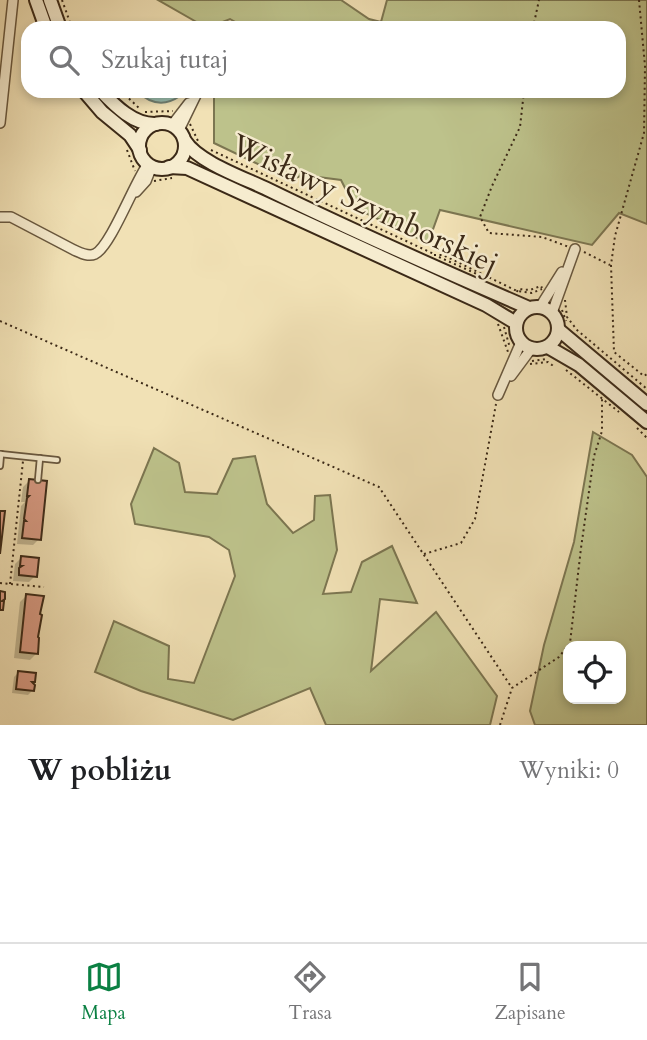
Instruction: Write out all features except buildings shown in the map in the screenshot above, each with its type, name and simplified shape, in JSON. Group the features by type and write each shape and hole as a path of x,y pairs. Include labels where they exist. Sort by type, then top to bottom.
{"main road":[{"path":"36,0 44,21"},
{"path":"50,0 58,21"},
{"path":"90,98 102,112 130,135 150,165 169,167 182,157 185,131 139,122 108,98"},
{"path":"140,150 143,134 156,124"},
{"name":"Wisławy Szymborskiej","path":"185,131 195,153 280,195 541,309"},
{"name":"Wisławy Szymborskiej","path":"169,167 187,167 486,306 516,323"},
{"path":"559,330 554,342 548,347 521,354 516,323 521,314 541,309 556,318 559,330 647,404"},
{"path":"548,347 579,365 641,425"}],"street":[{"path":"0,123 13,0"},
{"path":"185,131 195,98"},
{"path":"0,217 11,217 85,255 94,255 102,248 132,196 139,176 150,165"},
{"path":"541,309 575,249"},
{"path":"498,395 521,354"}],"lane":[{"path":"0,467 1,454 57,460"},
{"path":"38,480 40,458"}],"path":[{"path":"62,0 70,21"},
{"path":"534,21 539,0"},
{"path":"639,0 645,66 644,133 615,236 611,265 614,352 646,376"},
{"path":"125,98 134,110 145,114 145,110 174,110"},
{"path":"523,98 520,127 480,217 489,233 542,237 611,265"},
{"path":"185,131 202,145"},
{"path":"126,146 137,175"},
{"path":"209,149 484,276 510,292 532,293 543,289"},
{"path":"211,153 428,255 437,255"},
{"path":"565,300 567,317 577,330 647,389"},
{"path":"0,321 379,487 512,688"},
{"path":"500,325 521,354 552,365 555,359 562,362 602,399 622,413"},
{"path":"423,554 461,543 475,519 498,395"},
{"path":"500,725 512,688 559,657 570,643 590,482 602,431 602,399"},
{"path":"641,425 647,433"},
{"path":"641,425 647,438"},
{"path":"10,584 23,457"},
{"path":"0,583 44,587"}],"green space":[{"path":"158,0 341,0 369,19 377,21 230,19 195,21"},
{"path":"387,0 647,0 647,224 619,213 592,245 440,210 428,243 355,208 341,180 303,175 291,180 214,143 214,98 626,98 626,21 381,21"},
{"path":"593,432 632,455 647,477 647,725 535,725 530,711 544,645 574,542"},
{"path":"154,448 179,463 185,492 217,494 233,459 255,456 267,504 293,533 314,520 315,496 330,495 337,550 323,594 351,592 362,562 392,546 417,603 380,599 371,671 436,612 497,696 490,725 326,725 310,688 233,720 141,691 95,672 114,621 169,646 168,679 194,683 235,576 229,550 209,537 135,524 131,504"}],"shaded area":[{"path":"146,98 176,98 163,103"}]}
